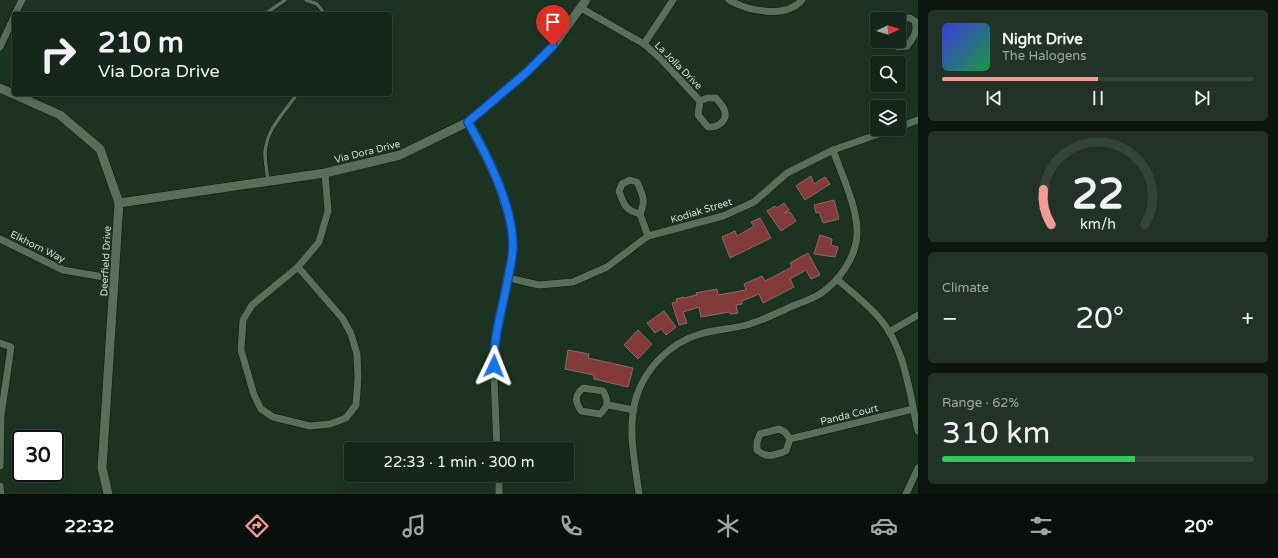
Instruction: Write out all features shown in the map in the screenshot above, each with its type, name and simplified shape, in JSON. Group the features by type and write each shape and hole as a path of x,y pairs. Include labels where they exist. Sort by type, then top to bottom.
{"street":[{"path":"16,12 22,0"},
{"path":"644,44 673,0"},
{"path":"729,0 737,4 771,12 784,10 797,5 802,0"},
{"name":"La Jolla Drive","path":"584,4 644,44 661,59 700,101"},
{"name":"Via Dora Drive","path":"119,203 325,173 400,155 468,122 527,72 547,52 584,4"},
{"path":"906,18 917,19 918,26 917,34 906,46"},
{"path":"0,47 12,21"},
{"name":"Deerfield Drive","path":"0,88 12,93"},
{"name":"Deerfield Drive","path":"18,96 60,115 100,148 119,203 102,468 108,494"},
{"name":"La Jolla Drive","path":"708,98 716,98 725,110 725,117 721,124 714,127 708,127 698,115 700,101 708,98"},
{"path":"906,124 918,120"},
{"path":"468,122 493,170 510,224 513,246 493,352 498,442"},
{"name":"Kodiak Street","path":"508,278 539,285 573,282 607,268 648,236 723,216 754,202 787,174 834,150 873,136"},
{"path":"639,494 632,436 634,410 637,397 644,380 654,364 674,346 687,338 750,324 819,294 837,279 852,255 857,234 852,205 834,150"},
{"path":"298,267 343,318 351,334 357,354 358,378 356,405 346,418 330,424 310,426 273,417 261,409 254,395 242,350 243,320 252,305 298,267 319,242 328,211 325,173"},
{"path":"640,214 629,211 624,204 619,191 622,184 630,180 637,182 642,193 644,205 640,214 648,236"},
{"name":"Elkhorn Way","path":"0,239 63,270 115,279"},
{"path":"837,279 880,318 889,332 900,356 918,431"},
{"path":"889,332 918,315"},
{"path":"0,342 11,347 1,416 0,466"},
{"path":"583,388 603,391 608,405 600,414 581,411 575,398 577,393 583,388"},
{"path":"608,405 634,410"},
{"name":"Panda Court","path":"790,438 913,409"},
{"path":"779,429 785,432 790,438 786,451 769,457 761,454 757,450 756,442 760,434 779,429"},
{"path":"906,494 918,468"},
{"path":"499,482 500,494"},
{"path":"0,486 1,494"}],"lane":[{"path":"268,12 285,0"},
{"path":"306,0 317,4 323,12"},
{"path":"268,181 265,152 267,142 275,124 296,96"}],"building":[{"path":"811,176 814,184 825,177 830,184 805,200 796,186"},
{"path":"834,200 839,219 823,223 819,212 816,213 814,205"},
{"path":"784,203 789,210 784,213 790,212 796,221 781,231 767,211 775,206 777,208"},
{"path":"760,218 771,238 730,258 722,237 735,231 737,236 754,226 751,222"},
{"path":"820,235 832,239 831,245 838,247 835,257 814,254"},
{"path":"808,253 820,275 811,279 806,270 790,279 794,287 763,303 759,294 742,301 742,304 736,305 738,313 730,314 729,312 701,317 699,307 683,312 687,323 679,325 672,303 677,302 676,299 717,289 718,295 746,290 744,284 762,276 765,281 792,267 790,263"},
{"path":"664,311 676,327 666,335 661,329 655,333 647,323"},
{"path":"638,330 652,344 638,359 624,345"},
{"path":"568,350 589,354 588,358 633,368 628,387 594,379 594,375 565,369"}],"route":[{"path":"494,366 493,352 511,264 513,246 510,224 501,192 493,170 468,122 527,72 553,46"}]}
